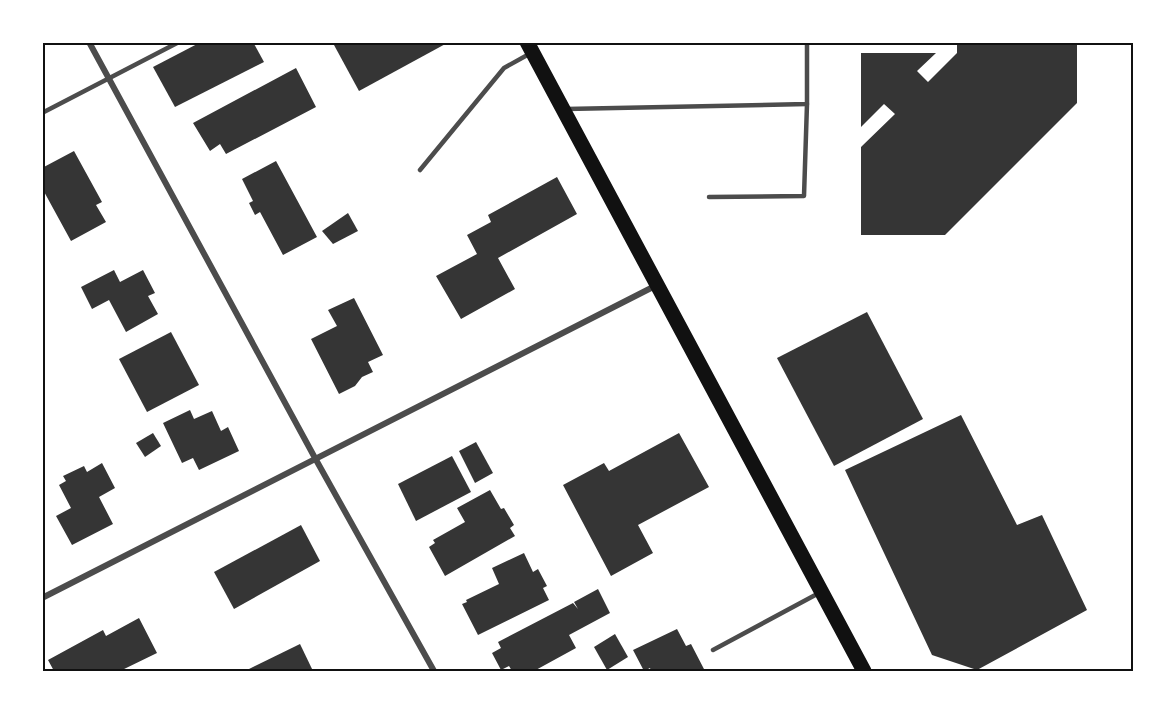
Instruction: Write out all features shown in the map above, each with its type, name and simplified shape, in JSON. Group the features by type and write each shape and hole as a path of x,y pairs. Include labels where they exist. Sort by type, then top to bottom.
{"main road":[{"path":"530,47 864,671"}],"street":[{"path":"89,42 315,458 434,671"},
{"path":"42,598 657,285"}],"lane":[{"path":"42,112 179,42"},
{"path":"710,197 804,196 807,42"},
{"path":"420,170 504,69 530,47"},
{"path":"563,109 807,104"},
{"path":"713,650 822,592"}],"building":[{"path":"201,42 253,42 264,62 175,107 153,67"},
{"path":"340,42 449,42 359,91 334,45"},
{"path":"957,42 1077,42 1077,103 945,235 861,235 861,147 895,114 884,104 861,127 861,53 936,53 917,71 928,82 957,53"},
{"path":"296,68 316,107 226,154 220,144 210,151 193,123"},
{"path":"74,151 102,202 96,205 106,222 71,241 42,188 42,168"},
{"path":"276,161 317,237 283,255 260,212 255,215 249,203 253,201 242,179"},
{"path":"557,177 577,214 498,258 515,289 461,319 436,276 477,254 467,235 491,222 488,215"},
{"path":"348,213 358,231 333,244 322,231"},
{"path":"114,270 120,282 143,270 155,293 148,296 158,314 126,332 109,300 92,309 81,287"},
{"path":"354,298 383,355 368,362 373,372 362,377 355,386 339,394 311,339 337,326 328,310"},
{"path":"867,312 923,419 834,466 777,358"},
{"path":"171,332 199,385 147,412 119,359"},
{"path":"190,410 194,419 212,411 221,431 228,427 239,451 199,470 193,458 182,463 163,423"},
{"path":"961,415 1017,525 1042,515 1087,610 977,670 932,655 845,470"},
{"path":"153,433 161,446 145,457 136,443"},
{"path":"679,433 709,487 638,525 653,553 611,576 563,485 604,463 609,471"},
{"path":"476,442 493,473 475,483 459,451"},
{"path":"452,456 471,492 416,521 398,484"},
{"path":"102,463 115,488 99,497 113,524 72,545 56,516 71,508 59,485 66,481 63,476 84,466 87,472"},
{"path":"490,490 514,525 510,528 515,536 445,576 429,547 435,543 433,540 465,522 457,508"},
{"path":"301,525 320,561 234,609 214,572"},
{"path":"524,553 533,572 538,569 547,586 543,588 549,600 478,635 462,604 499,584 492,568"},
{"path":"598,589 610,613 569,635 576,648 534,671 512,671 509,666 501,670 492,653 501,648 498,642 573,603 578,609 574,602"},
{"path":"139,618 157,653 120,671 54,671 48,660 103,630 106,636"},
{"path":"677,629 686,646 691,644 705,671 651,671 650,668 644,671 633,650"},
{"path":"615,634 628,657 607,670 594,647"},
{"path":"300,644 313,671 245,671"}]}
